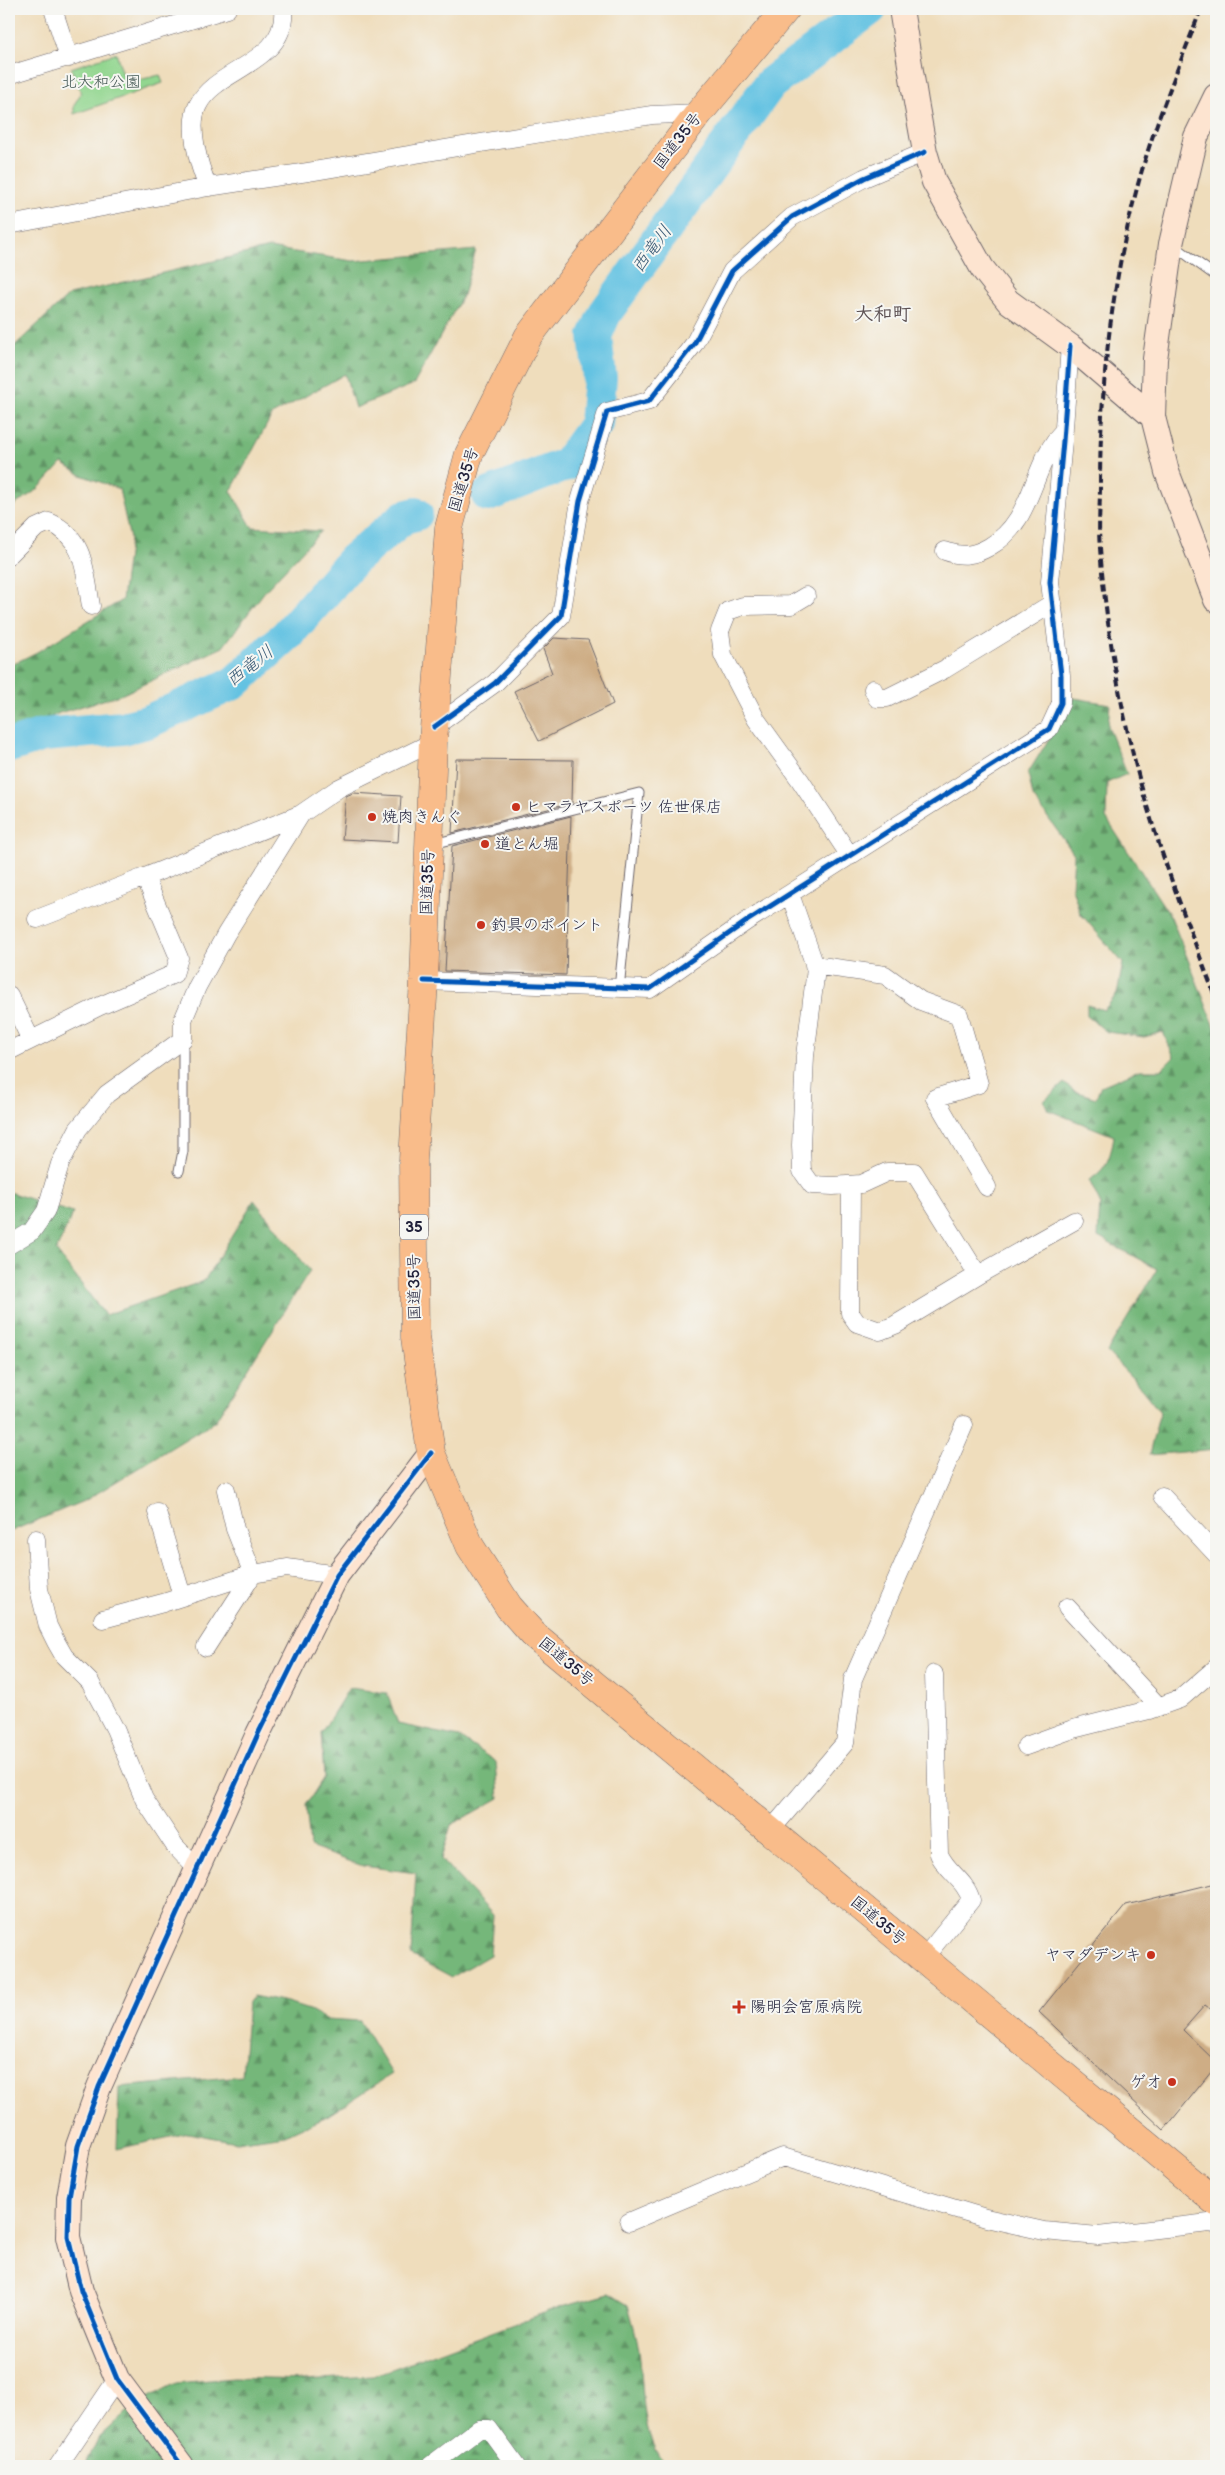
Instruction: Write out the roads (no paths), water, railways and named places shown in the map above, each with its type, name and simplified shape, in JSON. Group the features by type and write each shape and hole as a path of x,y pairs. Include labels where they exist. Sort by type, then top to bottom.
{"highway":[{"name":"国道35号","path":"786,9 698,113 528,337 469,454 449,528 434,735 424,981 413,1160 415,1337 431,1453 470,1546 509,1607 533,1634 1216,2202"}],"street":[{"path":"53,9 69,58"},
{"path":"9,75 227,9"},
{"path":"208,187 199,167 194,120 197,106 202,98 217,86 271,47 278,36 289,9"},
{"path":"901,9 925,152 934,182 982,268 1008,301 1070,346 1153,417"},
{"path":"1216,96 1196,137 1171,244 1155,359 1153,417 1167,472 1216,600"},
{"path":"9,225 208,187 652,115 698,113"},
{"path":"37,918 301,814 339,788 434,735 495,683 561,616 580,501 607,412 648,401 694,344 732,271 792,217 864,178 925,152"},
{"path":"424,981 650,989 790,894 1049,729 1061,703 1050,582 1070,346"},
{"path":"945,551 960,556 983,551 1001,540 1015,525 1052,442 1064,430"},
{"path":"9,555 36,528 49,522 60,526 74,540 82,554 91,606"},
{"path":"806,596 791,605 743,606 728,611 720,631 723,655 756,720 800,780 850,856"},
{"path":"874,689 877,698 888,698 946,669 1052,604"},
{"path":"9,1245 32,1231 46,1211 60,1164 78,1129 106,1094 183,1039 184,1020 197,987 231,926 301,814"},
{"path":"9,1051 174,974 179,958 145,877"},
{"path":"790,894 816,969 805,1056 802,1171 812,1185 862,1184 887,1172 914,1172 978,1275"},
{"path":"814,964 885,975 920,1001 959,1015 979,1084 935,1098 987,1186"},
{"path":"9,995 31,1040"},
{"path":"851,1185 850,1313 857,1323 880,1331 895,1325 978,1275 1074,1221"},
{"path":"770,1831 845,1742 853,1679 964,1425"},
{"path":"182,2466 117,2378 81,2291 68,2237 69,2198 78,2146 99,2087 266,1718 338,1574 431,1453"},
{"path":"226,1490 236,1529 252,1574"},
{"path":"1162,1496 1216,1554"},
{"path":"157,1512 182,1596"},
{"path":"36,1539 39,1589 48,1626 64,1656 90,1682 115,1728 144,1799 175,1846 198,1870"},
{"path":"103,1619 252,1574 287,1568 338,1574"},
{"path":"206,1646 252,1574"},
{"path":"1067,1606 1158,1706"},
{"path":"1026,1746 1073,1729 1180,1699 1216,1668"},
{"path":"923,1959 971,1900 967,1888 943,1864 939,1854 934,1674"},
{"path":"629,2222 783,2158 986,2218 1044,2231 1098,2236 1210,2223 1216,2224"},
{"path":"58,2466 117,2378"},
{"path":"430,2466 479,2429 489,2429 516,2466"}],"lane":[{"path":"1171,244 1216,276"},
{"path":"430,844 639,792 619,989"},
{"path":"179,1172 183,1151 183,1039"}],"waterway":[{"name":"西竜川","path":"488,495 567,464 596,424 600,378 595,336 605,313 770,84 870,9"},
{"name":"西竜川","path":"9,746 43,735 123,728 147,722 234,683 287,635 353,560 404,517 416,514"}],"railway":[{"path":"1201,9 1150,145 1127,228 1114,301 1105,375 1102,413 1099,533 1105,598 1116,673 1139,778 1169,874 1216,999"}],"place":[{"name":"ヒマラヤスポーツ 佐世保店","path":"516,807"},
{"name":"焼肉きんぐ","path":"372,817"},
{"name":"道とん堀","path":"485,844"},
{"name":"釣具のポイント","path":"481,925"},
{"name":"ヤマダデンキ","path":"1151,1955"},
{"name":"陽明会宮原病院","path":"739,2007"},
{"name":"ゲオ","path":"1172,2082"}],"district":[{"name":"大和町","path":"883,314"}],"park label":[{"name":"北大和公園","path":"101,82"}]}
